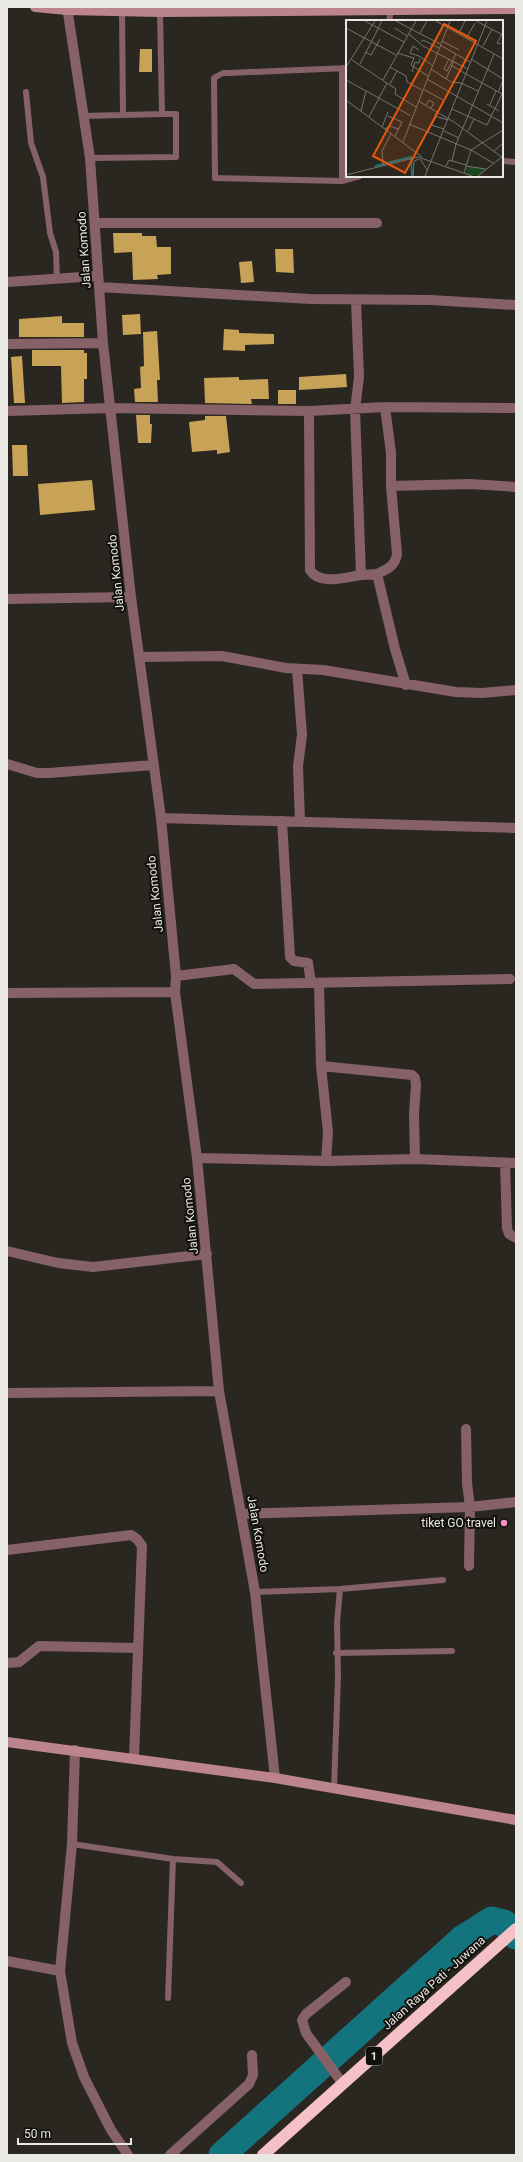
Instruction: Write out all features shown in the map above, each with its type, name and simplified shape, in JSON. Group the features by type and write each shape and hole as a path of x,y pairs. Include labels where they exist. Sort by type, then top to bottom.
{"highway":[{"name":"Jalan Raya Pati - Juwana","path":"263,2155 516,1929"}],"street":[{"path":"35,7 160,12 264,9 516,9"},
{"name":"Jalan Komodo","path":"67,8 82,116 90,158 97,276 103,343 131,597 161,818 176,976 174,992 197,1158 219,1390 255,1592 275,1778"},
{"path":"95,223 377,223"},
{"path":"7,282 57,280 97,276"},
{"path":"99,287 311,299 431,300 516,305"},
{"path":"356,300 359,376 355,410 361,574"},
{"path":"7,344 103,343"},
{"path":"309,411 310,570 317,578 324,579 361,574 377,574 391,567 396,562 396,531 391,486 391,453 385,407"},
{"path":"7,411 111,408 309,411 355,410 385,407 516,408"},
{"path":"391,486 470,484 516,487"},
{"path":"377,574 395,650 406,685"},
{"path":"7,599 131,597"},
{"path":"139,657 222,656 297,669 323,670 406,685 456,692 482,693 516,690"},
{"path":"297,669 302,735 298,766 300,822"},
{"path":"7,764 36,773 153,765"},
{"path":"161,818 516,828"},
{"path":"282,821 290,957 294,961 308,963 315,983 321,1066 328,1132 326,1161"},
{"path":"176,976 234,969 254,984 510,979"},
{"path":"7,993 174,992"},
{"path":"321,1066 412,1075 416,1078 414,1114 415,1159"},
{"path":"197,1158 326,1161 415,1159 505,1164 516,1163"},
{"path":"505,1164 507,1228 509,1234 516,1238"},
{"path":"7,1251 58,1263 93,1267 207,1254"},
{"path":"7,1393 219,1390"},
{"path":"466,1429 467,1483 470,1507 469,1566"},
{"path":"241,1514 470,1507 516,1502"},
{"path":"7,1550 135,1536 142,1546 134,1758"},
{"path":"7,1663 19,1662 39,1646 137,1648"},
{"path":"7,1742 275,1778 516,1820"},
{"path":"75,1750 72,1844 60,1971 72,2043 82,2070 111,2130 128,2155"},
{"path":"7,1961 60,1971"},
{"path":"343,2084 302,2027 302,2020 306,2014 346,1982"},
{"path":"170,2155 249,2084 253,2075 252,2055"}],"lane":[{"path":"389,20 391,8"},
{"path":"122,10 123,115"},
{"path":"160,12 162,114"},
{"path":"342,181 345,68 223,73 218,75 213,81 215,178 342,181 356,177"},
{"path":"26,92 31,143 43,177 50,233 56,252 57,280"},
{"path":"82,116 176,114 176,157 90,158"},
{"path":"503,161 516,162"},
{"path":"255,1592 340,1589 443,1580"},
{"path":"334,1788 338,1676 336,1652 340,1589"},
{"path":"336,1652 452,1651"},
{"path":"72,1844 173,1859 217,1862 241,1883"},
{"path":"168,1998 173,1859"}],"building":[{"path":"140,49 152,49 152,72 139,72"},
{"path":"113,233 142,233 142,236 156,236 157,247 171,247 171,274 157,275 158,279 133,280 132,252 114,253"},
{"path":"275,249 293,249 294,273 276,272"},
{"path":"252,261 254,282 241,283 239,262"},
{"path":"140,314 141,334 123,335 122,315"},
{"path":"62,316 62,323 84,323 84,337 19,337 19,319"},
{"path":"224,329 239,330 239,333 274,334 274,344 245,345 245,351 223,350"},
{"path":"157,331 160,380 157,380 158,402 135,402 134,389 141,388 140,367 144,366 143,332"},
{"path":"32,350 84,350 84,353 87,353 87,379 84,379 84,402 62,403 61,366 32,366"},
{"path":"22,356 25,403 14,403 11,357"},
{"path":"346,374 347,387 299,390 299,377"},
{"path":"239,377 239,380 268,379 269,399 251,399 252,404 205,403 204,378"},
{"path":"278,390 296,390 296,404 278,404"},
{"path":"136,415 150,415 150,424 152,424 151,443 138,443"},
{"path":"205,416 226,416 230,452 217,454 217,450 192,452 189,422 205,420"},
{"path":"12,445 27,445 28,476 13,476"},
{"path":"92,480 95,510 40,515 38,484"}],"waterway":[{"path":"222,2155 462,1939 492,1920 504,1923 516,1936"}],"place":[{"name":"tiket GO travel","path":"504,1523"}]}
